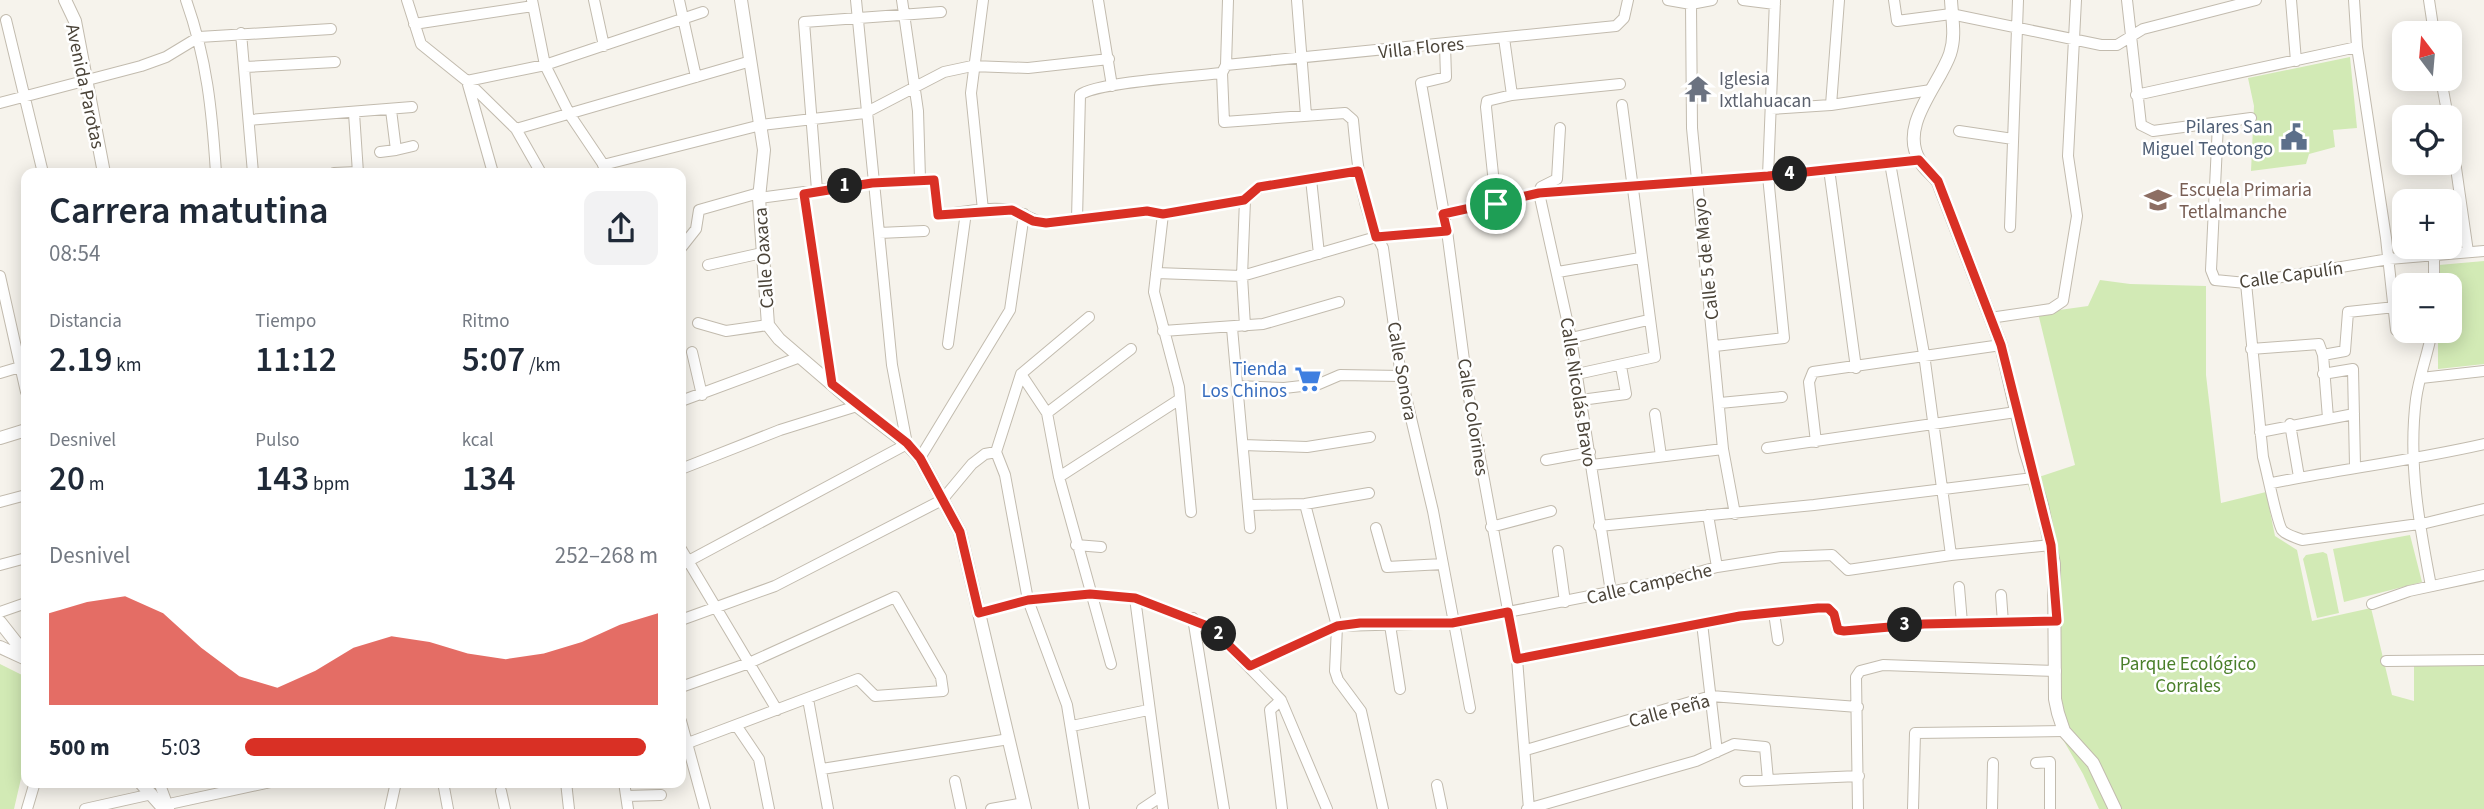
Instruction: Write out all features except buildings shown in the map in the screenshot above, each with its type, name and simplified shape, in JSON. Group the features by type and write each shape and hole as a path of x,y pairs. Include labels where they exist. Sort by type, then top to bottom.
{"street":[{"name":"Avenida Parotas","path":"65,0 75,21 103,168"},
{"path":"186,0 199,37 210,84 216,168"},
{"path":"407,0 421,44 467,81 516,129 538,168"},
{"path":"594,0 604,46"},
{"path":"679,0 685,17 696,77"},
{"name":"Calle Oaxaca","path":"741,0 764,150 759,196 768,325 800,357 857,406 907,443 920,458 960,532 1025,806"},
{"path":"686,562 907,443 892,365 865,113 856,0"},
{"path":"902,0 918,111 920,179"},
{"path":"983,0 972,66 971,93 983,210"},
{"path":"1098,0 1112,86"},
{"path":"1228,0 1224,122 1306,115 1297,0"},
{"name":"Villa Flores","path":"1077,219 1080,95 1085,91 1303,58 1616,26 1624,18 1628,0"},
{"path":"1668,0 1691,4 1712,0"},
{"path":"1715,346 1784,338 1768,176 1775,2 1743,0"},
{"path":"1831,105 1839,0"},
{"path":"1894,0 1897,21 1951,14 2072,41 2116,44 2143,29 2238,2 2256,0"},
{"path":"1951,0 1954,34 1950,56 1931,90 1915,132 1919,160 1938,181 2001,345 2051,545 2057,621 2055,699 2063,731 2092,763 2114,809"},
{"path":"2010,227 2018,0"},
{"path":"1990,318 2051,309 2063,301 2077,216 2068,156 2076,0"},
{"path":"2127,0 2141,125 2153,131 2251,118"},
{"path":"2291,0 2296,61"},
{"path":"2354,0 2357,47 2392,283"},
{"path":"2429,0 2432,21"},
{"path":"414,24 533,3 545,65 570,115 605,168"},
{"name":"Calle 5 de Mayo","path":"1691,4 1692,128 1723,449 1735,514"},
{"path":"467,81 545,65 703,12"},
{"path":"817,190 804,22 941,12"},
{"path":"6,20 42,168"},
{"path":"0,103 166,58 199,37 331,29"},
{"path":"240,33 253,168"},
{"path":"1504,38 1512,95"},
{"name":"Calle Colorines","path":"1445,45 1446,77 1421,83 1447,231 1491,527 1517,659 1526,750 1528,809"},
{"path":"2136,95 2357,47"},
{"path":"610,168 761,125 865,113 944,72 972,66 1028,68 1068,61 1108,59"},
{"path":"516,129 751,61"},
{"path":"245,66 335,62"},
{"path":"467,81 492,168"},
{"path":"1496,204 1487,100 1493,97 1620,84"},
{"path":"1771,108 1831,105 1931,90"},
{"path":"1577,374 1655,357 1648,320 1622,105"},
{"path":"249,120 412,107"},
{"path":"390,110 396,150"},
{"path":"354,113 358,168"},
{"name":"Calle Sonora","path":"1306,115 1345,113 1353,120 1358,171 1376,237 1383,248 1401,376 1443,564 1470,708"},
{"name":"Calle Capulín","path":"2218,124 2212,276 2220,283 2246,283 2392,259"},
{"path":"1539,193 1541,187 1557,179 1560,128"},
{"path":"1959,131 2013,139"},
{"path":"380,152 413,146"},
{"path":"1443,214 1539,193 1768,176 1919,160"},
{"path":"1890,163 1924,354 1951,555"},
{"path":"1829,169 1856,368"},
{"path":"686,241 695,229 699,210 759,196 804,194 872,183 934,180 938,215 1012,210 1033,221 1046,223 1147,211 1163,214 1244,200 1259,187 1358,171"},
{"path":"2457,175 2468,252"},
{"path":"1311,179 1319,254"},
{"name":"Calle Nicolás Bravo","path":"1539,193 1572,338 1611,592"},
{"path":"804,194 832,384"},
{"path":"1244,200 1242,276 1245,326"},
{"path":"948,344 966,212"},
{"path":"920,458 1010,310 1024,214"},
{"path":"1163,214 1154,292 1180,399 1192,512"},
{"path":"878,233 924,231"},
{"path":"1156,273 1242,276 1376,237 1447,231"},
{"name":"Calle Capulín","path":"2462,253 2484,251"},
{"path":"708,265 762,253"},
{"path":"1558,272 1640,258"},
{"path":"0,276 21,370"},
{"path":"2246,283 2263,457 2272,483 2278,523 2283,532 2302,540 2419,524 2484,509"},
{"path":"1163,331 1262,324 1339,302"},
{"path":"2355,466 2353,369 2345,351 2348,312 2392,307"},
{"path":"1084,809 1072,726 1028,600 1005,475 996,452 1021,374 1088,317"},
{"path":"1572,338 1648,320"},
{"path":"698,324 726,331 768,325"},
{"path":"1232,328 1251,505 1250,528"},
{"path":"2429,343 2416,398 2413,460 2419,524 2431,586"},
{"path":"2251,349 2319,344 2323,355 2328,418"},
{"path":"1816,442 1809,382 1813,372 1856,368 1924,354 2001,345"},
{"path":"1047,413 1130,349"},
{"path":"2323,355 2345,351"},
{"path":"692,352 702,395"},
{"path":"686,400 800,357"},
{"path":"0,373 20,366"},
{"path":"1581,400 1626,394 1621,366"},
{"path":"2323,374 2353,369"},
{"path":"2421,378 2484,371"},
{"path":"1021,374 1047,413 1076,545 1111,664"},
{"path":"1237,386 1284,388 1319,384 1340,375 1401,376"},
{"path":"1720,403 1782,397"},
{"path":"1059,477 1180,399"},
{"path":"686,467 780,430 857,406"},
{"path":"1767,449 2016,412"},
{"path":"1656,414 1661,456"},
{"path":"2260,432 2290,424 2354,414"},
{"path":"2290,424 2299,477"},
{"path":"0,438 21,432"},
{"path":"1243,445 1307,447 1370,437"},
{"path":"2272,483 2355,466 2413,460 2484,444"},
{"path":"1592,465 1723,449"},
{"path":"686,618 775,586 942,500 972,464 985,454 996,452"},
{"path":"1546,460 1590,452"},
{"path":"1599,526 1735,514 2033,478"},
{"path":"1251,505 1305,504 1369,493"},
{"path":"0,502 21,496"},
{"path":"1305,504 1337,626 1335,671 1338,680 1361,710 1383,809"},
{"path":"1491,527 1551,511"},
{"path":"1708,515 1717,567"},
{"path":"1376,527 1387,567 1443,564"},
{"path":"1076,545 1101,547"},
{"name":"Calle Campeche","path":"1250,666 1337,626 1360,623 1452,623 1611,592 1717,567 1781,557 1832,555 1848,570 1951,555 2051,545"},
{"path":"1558,551 1564,601"},
{"path":"0,565 21,559"},
{"path":"686,566 777,710"},
{"path":"2372,604 2431,586 2484,575"},
{"path":"1959,587 1962,623"},
{"path":"979,613 1028,600 1090,594 1135,598 1193,618 1225,639 1281,701 1327,809"},
{"path":"2001,595 2003,623"},
{"path":"686,685 749,663 895,597 941,677 943,691 875,696 858,679 688,743"},
{"path":"1135,598 1163,809"},
{"path":"0,612 21,605"},
{"path":"1517,659 1702,623 1774,612 1828,608 1834,614 1838,630 1844,631 1962,623 2057,621"},
{"path":"1774,612 1778,640"},
{"path":"1193,618 1224,809"},
{"path":"0,622 21,650"},
{"path":"1702,623 1717,752"},
{"path":"1390,625 1399,689"},
{"path":"0,647 21,655"},
{"path":"2386,661 2484,660"},
{"path":"1858,809 1856,677 1867,667 1883,665 2056,671"},
{"name":"Calle Peña","path":"1526,750 1711,696 1858,707"},
{"path":"808,699 828,809"},
{"path":"1281,701 1270,710 1282,809"},
{"path":"1072,726 1149,710"},
{"path":"736,724 759,759 769,809"},
{"path":"1913,809 1915,733 2063,731"},
{"path":"686,737 705,809"},
{"path":"821,769 1009,739"},
{"path":"1528,809 1717,752 1734,744 1765,747 1768,780"},
{"path":"2036,763 2050,762 2050,809"},
{"path":"1992,809 1993,763"},
{"path":"1745,781 1859,776"},
{"path":"955,781 961,809"},
{"path":"1437,785 1443,809"},
{"path":"27,809 33,788"},
{"path":"146,788 167,807"},
{"path":"161,788 167,807"},
{"path":"167,807 246,788"},
{"path":"390,809 395,788"},
{"path":"444,788 448,809"},
{"path":"567,788 569,809"},
{"path":"625,788 628,809"},
{"path":"501,791 505,809"},
{"path":"85,809 152,794"},
{"path":"626,796 661,795"},
{"path":"1142,809 1160,797"},
{"path":"991,809 1025,806"}],"green space":[{"path":"2350,57 2357,128 2333,130 2335,147 2309,154 2306,164 2251,171 2254,106 2248,78"},
{"path":"2484,261 2484,364 2438,369 2438,343 2462,343 2462,273 2439,273 2439,265"},
{"name":"Parque Ecológico Corrales","path":"2100,280 2130,284 2206,286 2206,375 2221,503 2266,492 2275,536 2297,550 2312,621 2371,608 2392,695 2414,701 2414,664 2484,664 2484,809 2099,809 2083,774 2058,731 2047,550 2027,481 2075,465 2038,313 2088,306"},
{"path":"2410,535 2422,582 2344,602 2333,549"},
{"path":"2323,552 2327,554 2339,613 2317,618 2303,559 2306,555"},
{"path":"0,664 21,674 21,779 14,809 0,809"}],"place":[{"name":"Iglesia Ixtlahuacan","path":"1698,89"},
{"name":"Pilares San Miguel Teotongo","path":"2294,137"},
{"name":"Escuela Primaria Tetlalmanche","path":"2158,200"},
{"name":"Tienda Los Chinos","path":"1308,379"}],"route":[{"path":"1919,160 1938,181 2001,345 2025,450 2051,545 2057,621 1924,624 1844,631 1838,630 1834,614 1828,608 1818,608 1740,616 1517,659 1508,612 1452,623 1360,623 1337,626 1250,666 1210,627 1193,618 1135,598 1090,594 1028,600 979,613 960,532 920,458 907,443 832,384 804,194 872,183 934,180 938,215 1012,210 1033,221 1046,223 1147,211 1163,214 1244,200 1259,187 1358,171 1376,237 1447,231 1443,214 1496,204 1539,193 1768,176 1919,160"}]}
